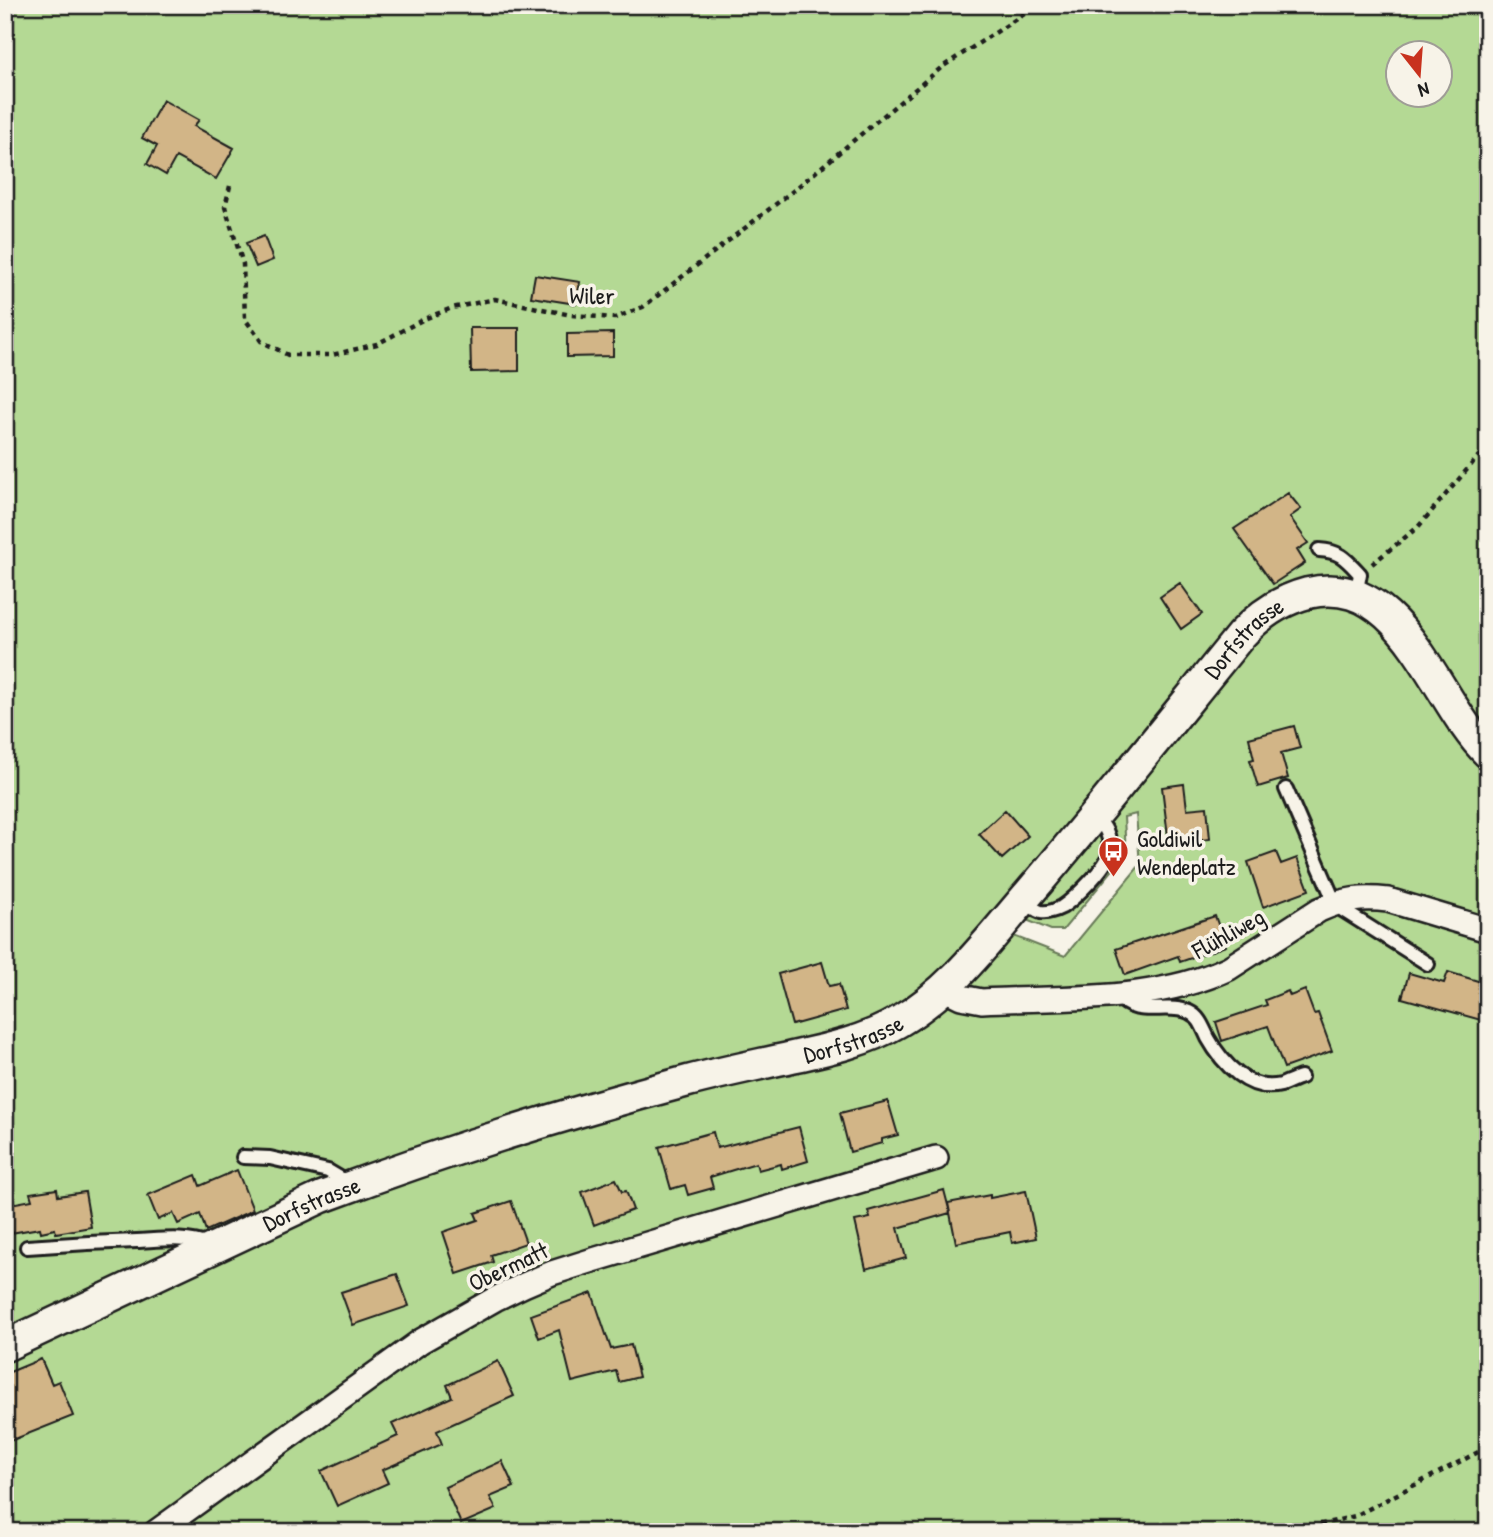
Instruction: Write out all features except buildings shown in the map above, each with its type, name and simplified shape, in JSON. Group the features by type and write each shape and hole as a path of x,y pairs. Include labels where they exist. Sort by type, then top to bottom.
{"street":[{"name":"Dorfstrasse","path":"5,1346 352,1185 633,1096 856,1041 899,1021 943,988 994,936 1241,635 1255,620 1280,603 1303,595 1326,590 1339,591 1358,584 1372,602 1390,616 1405,634 1461,721 1488,753"},
{"name":"Flühliweg","path":"943,988 961,998 982,1001 1139,994 1181,985 1214,975 1249,956 1319,910 1335,903 1362,898 1388,900 1488,930"},
{"name":"Obermatt","path":"156,1532 421,1340 524,1285 590,1261 936,1158"}],"lane":[{"path":"1318,550 1332,551 1345,558 1358,584"},
{"path":"1286,789 1335,903 1428,964"},
{"path":"1117,995 1124,1004 1133,1007 1191,1013 1197,1017 1216,1051 1240,1076 1253,1083 1280,1085 1301,1077"},
{"path":"243,1157 270,1158 328,1171 352,1185"},
{"path":"27,1247 198,1240 215,1247"}],"path":[{"name":"Wiler","path":"230,186 225,207 243,264 245,319 261,341 288,355 332,355 377,344 452,308 495,299 571,315 615,317 643,307 794,190 942,67 1038,5"},
{"path":"1358,584 1418,527 1488,445"},
{"path":"1291,1532 1354,1516 1488,1447"}],"green space":[{"path":"5,5 1488,5 1488,1532 5,1532","holes":["1136,814 1140,865 1065,956 1011,935 1024,919 1051,930 1063,930 1126,854 1124,817"]}],"place":[{"name":"Goldiwil Wendeplatz","path":"1114,879"}]}
